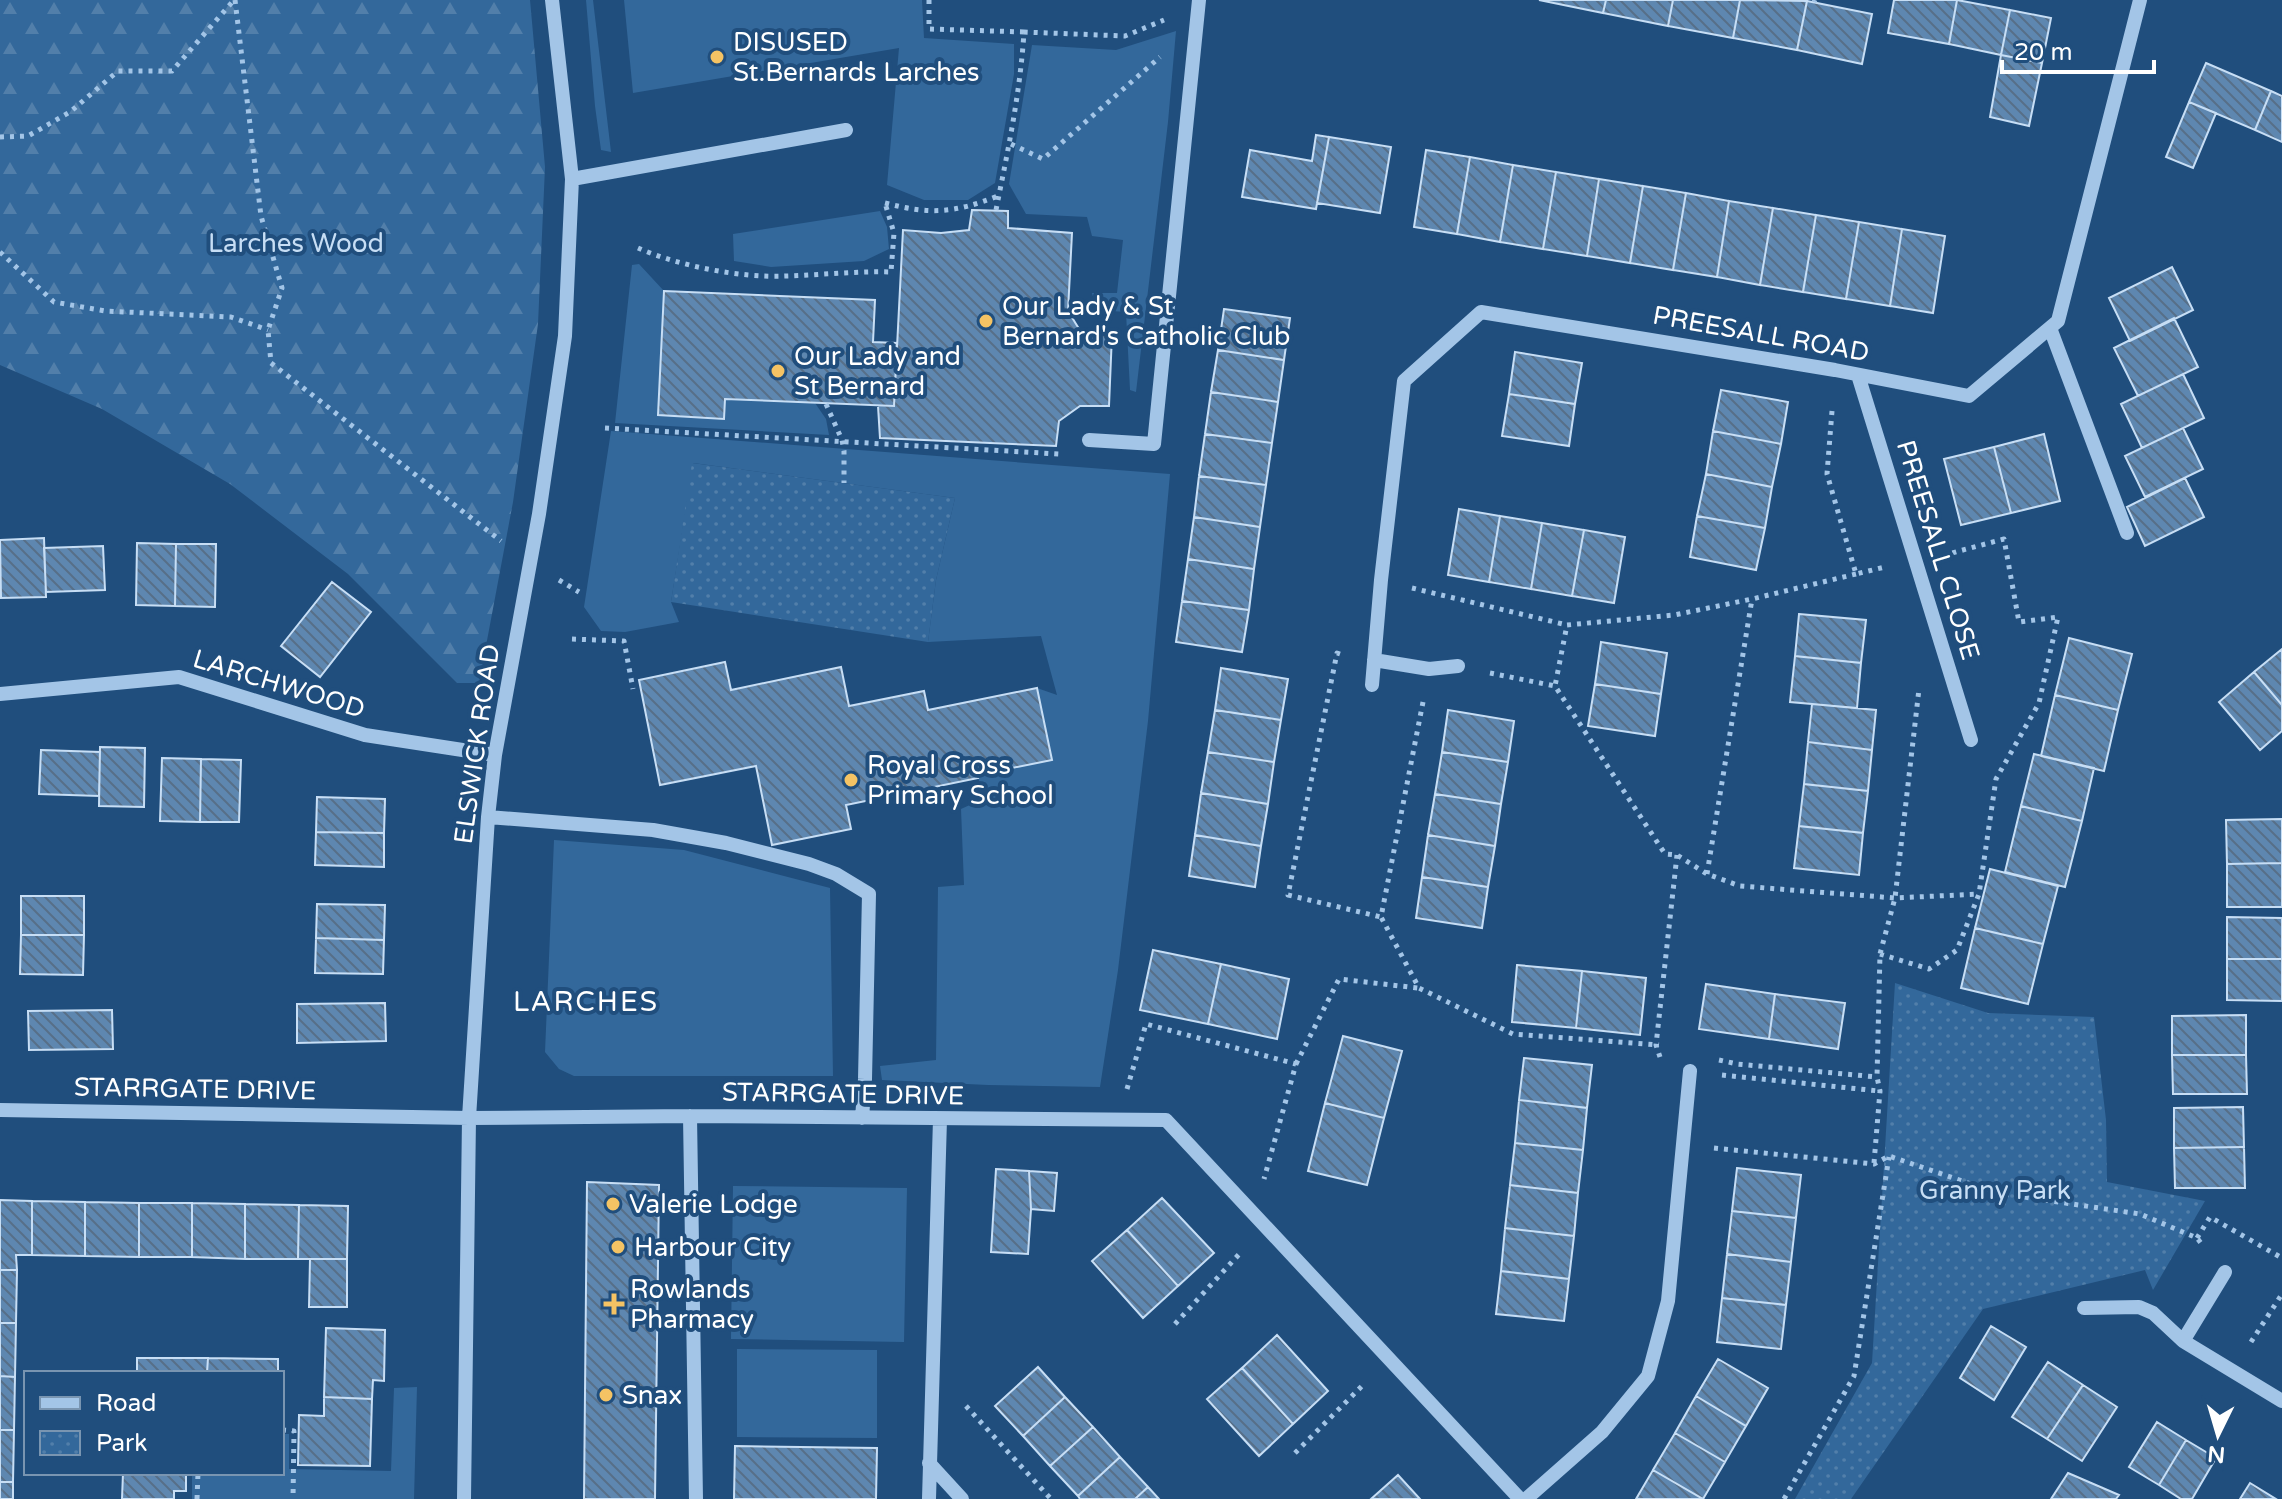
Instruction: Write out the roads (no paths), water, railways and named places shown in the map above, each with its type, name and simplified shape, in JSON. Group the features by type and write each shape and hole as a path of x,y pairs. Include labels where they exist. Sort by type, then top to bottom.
{"street":[{"name":"ELSWICK ROAD","path":"464,1499 469,1118 488,817 495,755 539,514 565,336 572,179 552,0"},
{"name":"PREESALL ROAD","path":"1372,685 1404,381 1481,312 1835,370 1969,396 2058,321 2140,0"},
{"path":"1089,440 1154,444 1199,3"},
{"path":"572,179 846,130"},
{"path":"2050,328 2127,533"},
{"name":"PREESALL CLOSE","path":"1858,375 1971,740"},
{"path":"1374,660 1429,669 1458,666"},
{"name":"LARCHWOOD","path":"0,694 179,677 365,735 495,755"},
{"path":"488,817 653,830 726,843 809,864 836,874 869,894 862,1118"},
{"name":"STARRGATE DRIVE","path":"0,1110 469,1118 690,1116 1166,1120 1523,1499 1602,1432 1648,1376 1668,1301 1690,1071"},
{"path":"690,1116 696,1499"},
{"path":"929,1499 940,1119"},
{"path":"2183,1341 2225,1272"},
{"path":"2084,1308 2139,1307 2153,1313 2183,1341 2282,1401"},
{"path":"929,1463 962,1499"}],"place":[{"name":"DISUSED St.Bernards Larches","path":"717,57"},
{"name":"Our Lady & St Bernard's Catholic Club","path":"986,321"},
{"name":"Our Lady and St Bernard","path":"778,371"},
{"name":"Royal Cross Primary School","path":"851,780"},
{"name":"Valerie Lodge","path":"613,1204"},
{"name":"Harbour City","path":"618,1247"},
{"name":"Rowlands Pharmacy","path":"614,1304"},
{"name":"Snax","path":"606,1395"}],"district":[{"name":"LARCHES","path":"586,1002"}],"park label":[{"name":"Larches Wood","path":"296,243"},
{"name":"Granny Park","path":"1995,1190"}]}
